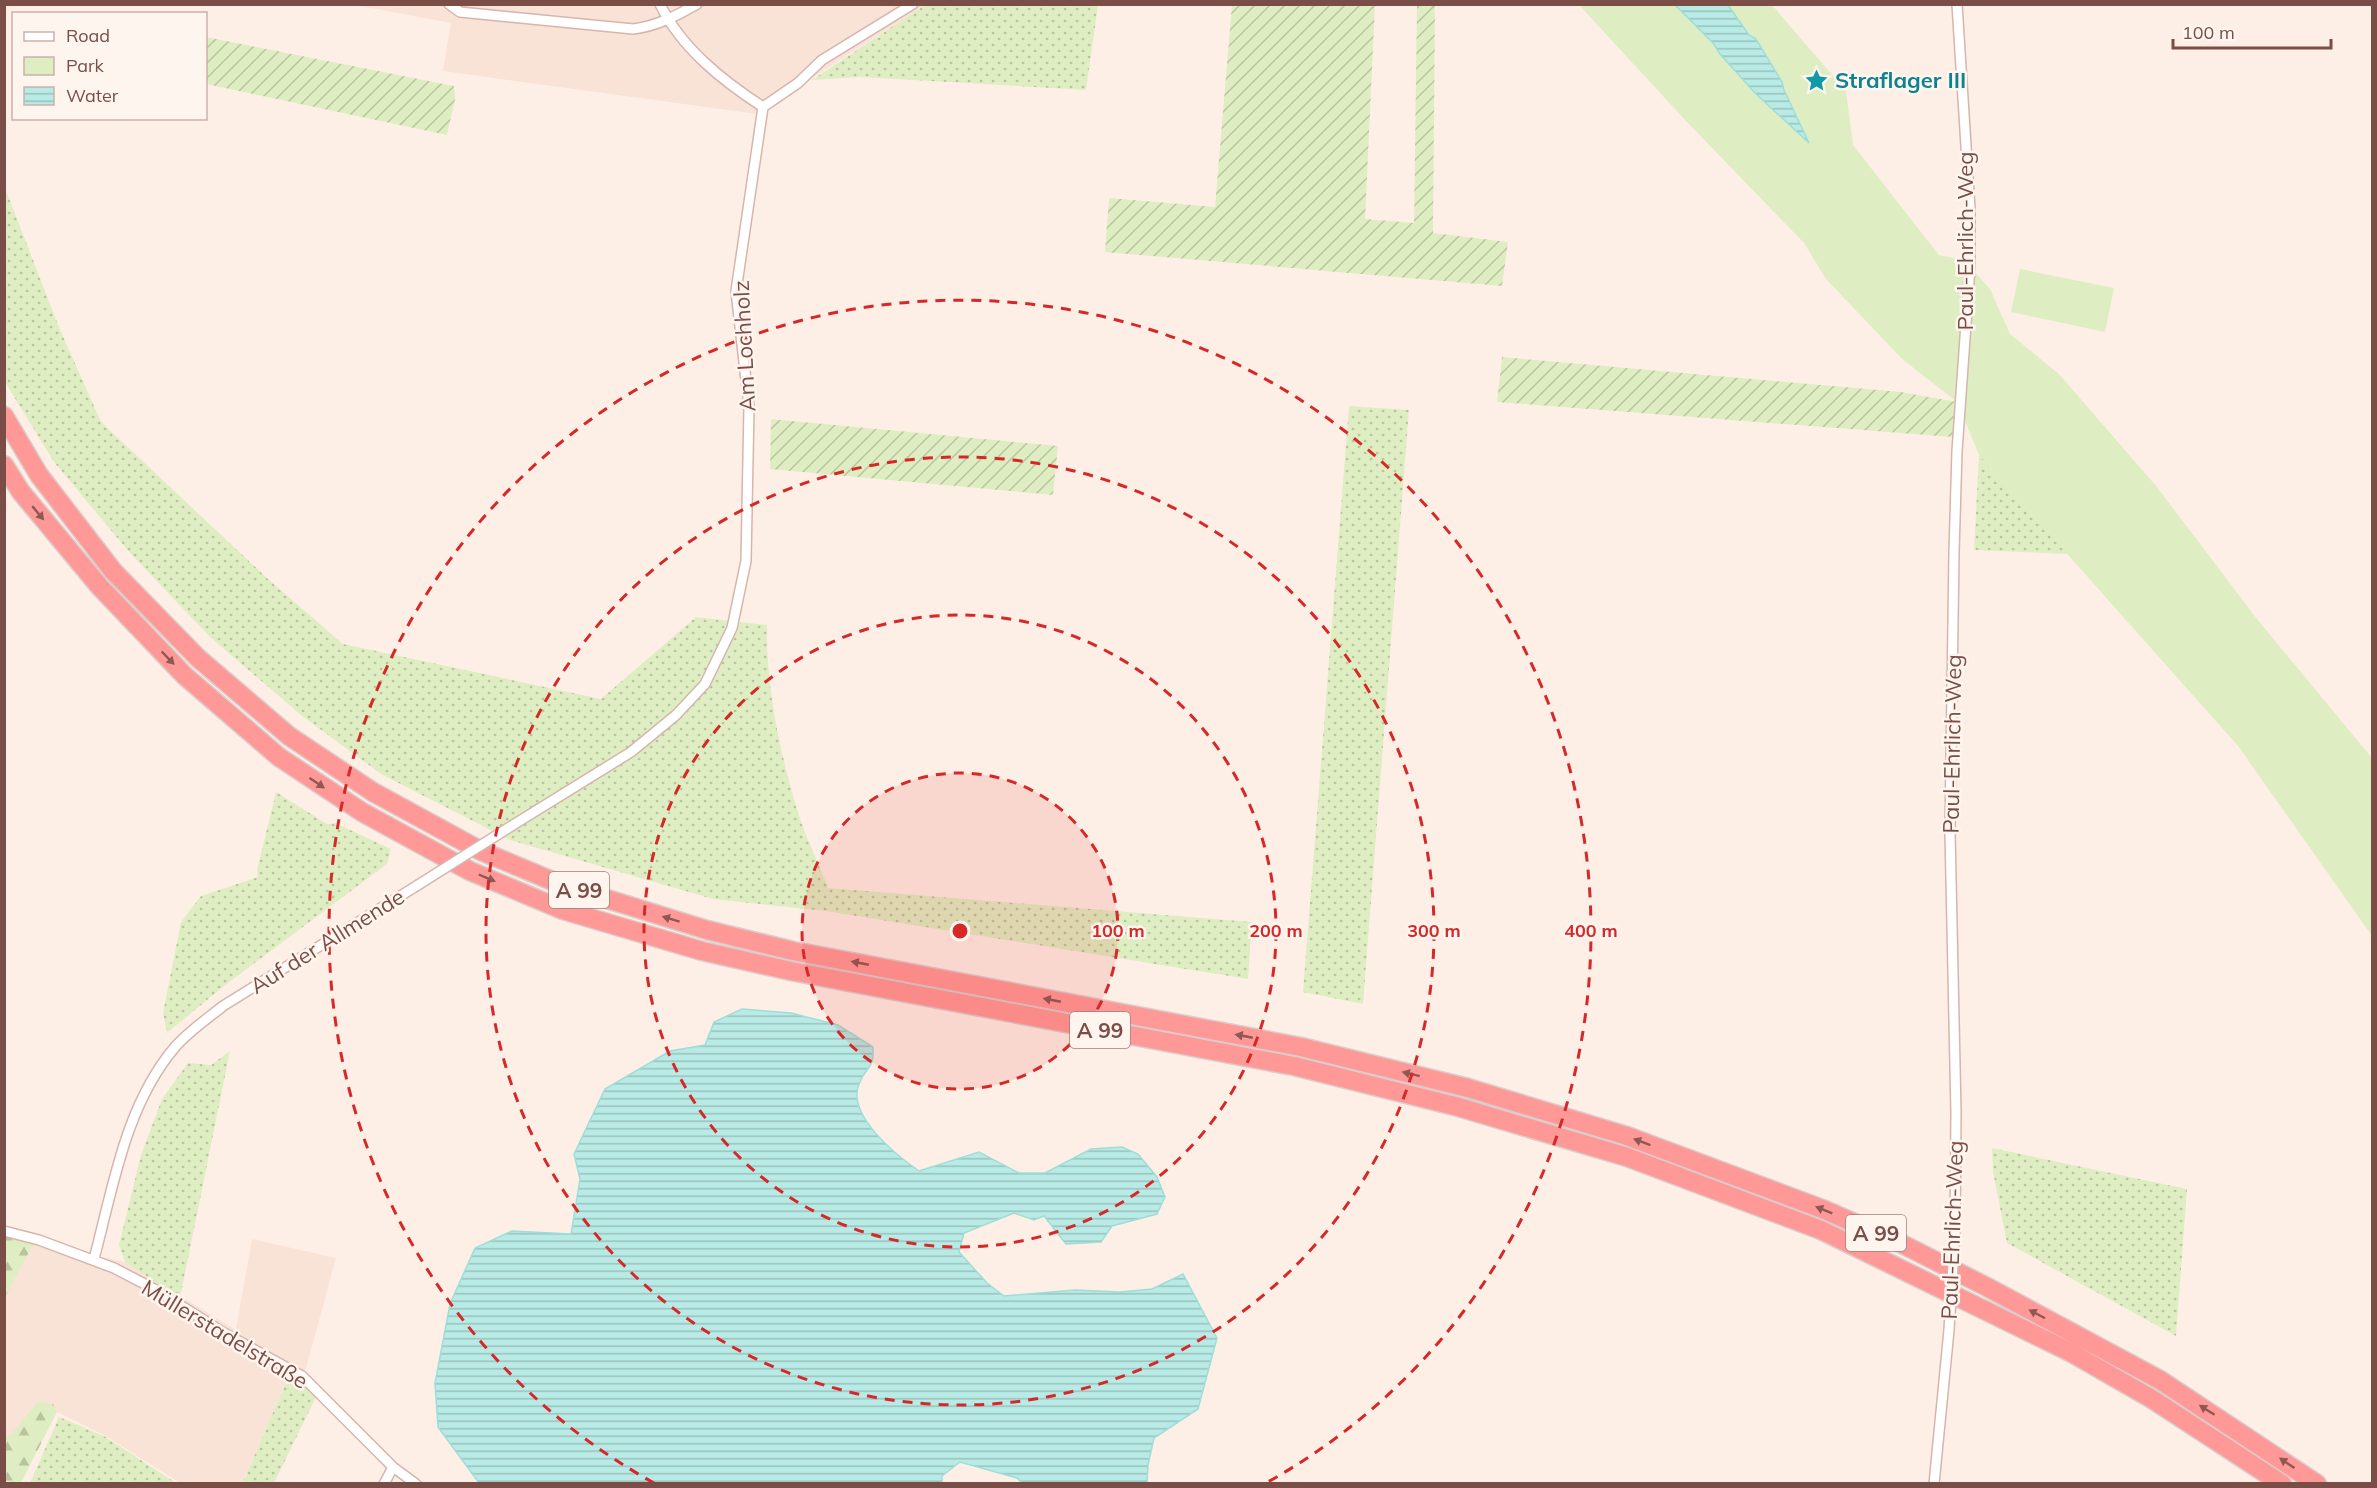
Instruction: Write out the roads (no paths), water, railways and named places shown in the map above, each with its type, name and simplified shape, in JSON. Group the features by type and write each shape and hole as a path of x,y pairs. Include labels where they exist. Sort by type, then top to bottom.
{"highway":[{"name":"A 99","path":"4,416 39,475 113,571 198,658 289,736 373,792 481,851 562,885 707,930 793,951 1301,1047 1468,1088 1627,1136 1825,1210 1902,1244 2160,1380 2317,1484"},
{"name":"A 99","path":"4,465 21,492 100,587 185,676 279,757 362,812 470,871 563,910 702,951 791,971 1294,1066 1455,1106 1627,1157 1821,1230 2070,1352 2152,1399 2282,1484"}],"street":[{"path":"449,4 460,12 633,29 668,20 697,4"},
{"path":"660,4 668,20 699,57 745,96 763,107 798,83 822,60 913,4"},
{"name":"Paul-Ehrlich-Weg","path":"1934,1484 1949,1330 1954,1232 1956,1113 1950,832 1954,563 1957,451 1970,267 1957,4"},
{"name":"Am Lochholz","path":"676,715 705,684 732,628 746,561 749,407 736,291 763,107"},
{"name":"Auf der Allmende","path":"94,1259 125,1143 137,1109 154,1076 175,1048 194,1029 223,1006 631,752 676,715"},
{"name":"Müllerstadelstraße","path":"4,1232 39,1240 94,1259 158,1291 224,1333 302,1376 393,1467 416,1484"},
{"path":"384,1484 393,1467"}],"water":[{"path":"1675,5 1728,5 1749,35 1756,39 1782,82 1809,143 1755,93 1713,43"},
{"path":"742,1009 791,1013 838,1025 873,1047 871,1064 859,1084 857,1096 860,1108 866,1121 886,1145 919,1171 979,1152 1019,1173 1045,1173 1091,1149 1122,1147 1138,1154 1157,1177 1165,1197 1157,1214 1112,1226 1101,1242 1066,1244 1044,1216 1034,1220 1014,1213 964,1233 959,1252 987,1283 1004,1296 1075,1290 1120,1292 1152,1289 1183,1274 1217,1338 1198,1409 1154,1438 1147,1483 1022,1483 1017,1478 960,1462 942,1476 942,1484 479,1483 438,1427 435,1383 450,1304 475,1248 512,1231 571,1234 580,1179 574,1154 605,1089 670,1051 705,1045 714,1022"}],"place":[{"name":"Straflager III","path":"1817,80"}]}
